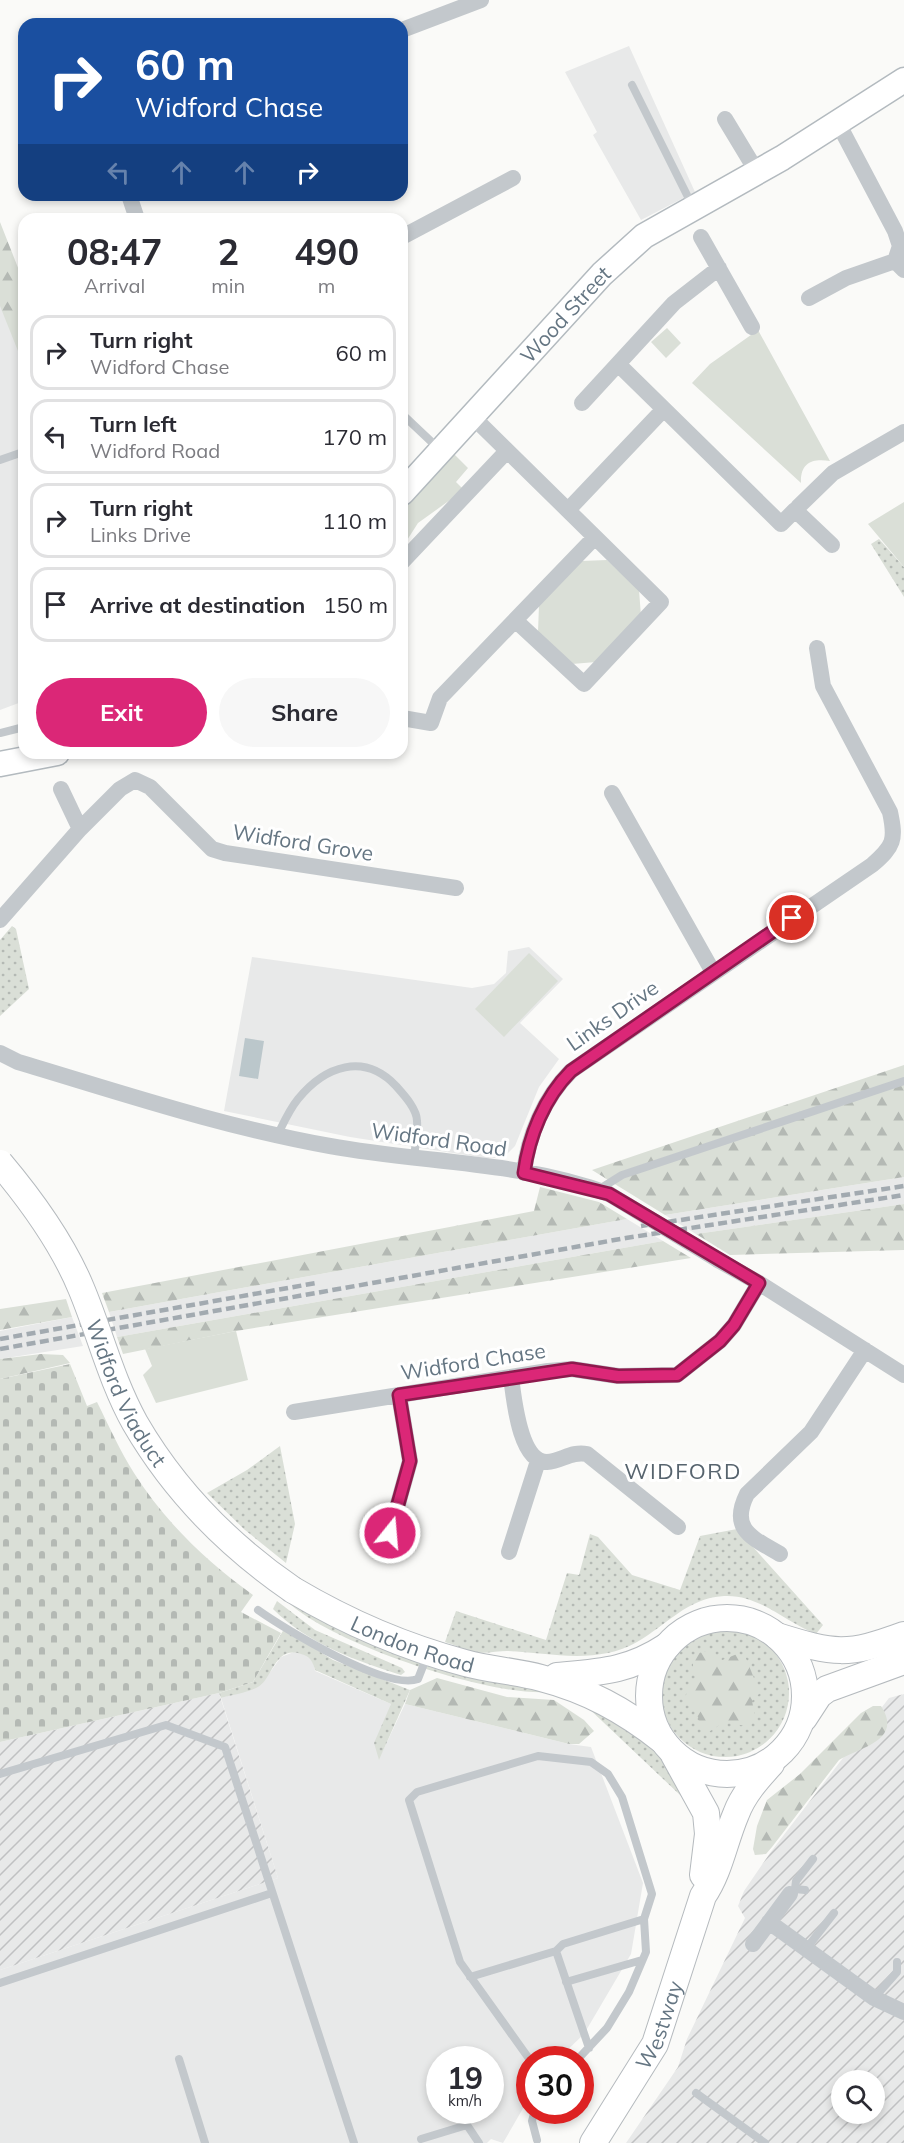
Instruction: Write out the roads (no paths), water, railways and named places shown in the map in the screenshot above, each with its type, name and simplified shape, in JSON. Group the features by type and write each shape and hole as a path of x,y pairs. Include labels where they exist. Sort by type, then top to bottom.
{"main road":[{"name":"Wood Street","path":"408,487 620,256 644,236 757,172 904,80"},
{"path":"0,764 26,759"},
{"name":"Widford Viaduct","path":"0,1163 33,1204 66,1258 80,1286 120,1394 154,1452 175,1482 219,1532 293,1590"},
{"name":"London Road","path":"293,1590 350,1622 428,1652 491,1669 539,1677 585,1691 611,1704 668,1746"},
{"path":"904,1635 866,1648 837,1652 777,1636 750,1621 719,1618 691,1627 668,1645 656,1664 649,1691 652,1715 668,1746 693,1766 724,1774 753,1770 779,1755 799,1727 810,1706 827,1689 904,1661"},
{"path":"777,1636 792,1653 803,1677 805,1703 799,1727"},
{"name":"London Road","path":"539,1677 612,1671 651,1657 668,1645"},
{"name":"Westway","path":"668,1746 700,1798 706,1813 708,1834 703,1870 703,1896"},
{"name":"Westway","path":"592,2143 655,2044 703,1896 715,1878 733,1821 745,1794 779,1755"}],"street":[{"path":"408,28 481,0"},
{"path":"725,119 757,172"},
{"path":"809,298 846,278 900,265 900,246 895,231 838,123"},
{"path":"408,234 513,178"},
{"path":"701,237 753,327"},
{"path":"582,403 674,303 719,268"},
{"path":"618,364 781,524 795,510 832,545"},
{"path":"568,510 663,410"},
{"path":"472,416 662,602 584,684 515,620"},
{"path":"798,507 833,473 904,432"},
{"path":"408,556 507,451"},
{"path":"408,718 431,723 440,698 595,537"},
{"name":"Links Drive","path":"524,1173 538,1122 557,1085 593,1055 872,865 893,843 894,831 890,812 823,686 818,648"},
{"name":"Widford Grove","path":"80,829 120,789 135,780 150,787 212,849 225,853 456,888"},
{"path":"0,920 80,829 61,789"},
{"path":"612,793 713,972"},
{"name":"Widford Road","path":"0,1053 18,1062 166,1108 277,1136 524,1173 603,1192 759,1283 904,1376"},
{"name":"Widford Chase","path":"294,1412 572,1369 618,1376 677,1375 720,1341 734,1325 759,1283"},
{"path":"780,1554 747,1533 740,1513 742,1503 747,1494 811,1432 865,1350"},
{"path":"511,1377 520,1430 531,1455 538,1461 549,1462 577,1452 587,1454 678,1527"},
{"path":"384,1554 410,1461 399,1395"},
{"path":"508,1552 538,1461"},
{"path":"753,1944 797,1891"},
{"path":"770,1922 806,1949 827,1972 904,2012"}],"lane":[{"path":"632,85 694,208"},
{"path":"408,420 441,451"},
{"path":"0,460 18,453"},
{"path":"0,733 18,728"},
{"path":"277,1136 298,1098 323,1077 345,1066 371,1068 387,1077 406,1097 418,1119 414,1158"},
{"path":"603,1192 622,1175 904,1081"},
{"path":"258,1610 284,1629 334,1656 401,1681 418,1679 422,1674 428,1652"},
{"path":"0,1774 166,1725 225,1747 354,2143"},
{"path":"520,2046 460,1962 409,1800 417,1792 538,1756 591,1762 608,1774 622,1797 652,1894 644,1919 646,1952 629,1992 607,2028 591,2046"},
{"path":"797,1891 796,1881 813,1859"},
{"path":"0,1983 272,1893"},
{"path":"806,1949 834,1913"},
{"path":"470,1977 556,1951 563,1944 644,1919"},
{"path":"556,1951 588,2046"},
{"path":"566,1982 642,1960"},
{"path":"874,1998 897,1972 897,1962"},
{"path":"179,2059 206,2143"},
{"path":"696,2093 765,2143"},
{"path":"533,2124 536,2142"},
{"path":"421,2139 467,2125 479,2143"}],"railway":[{"path":"641,1226 904,1186"},
{"path":"0,1349 626,1238 904,1195"},
{"path":"0,1339 316,1283"}],"district":[{"name":"WIDFORD","path":"683,1471"}]}
